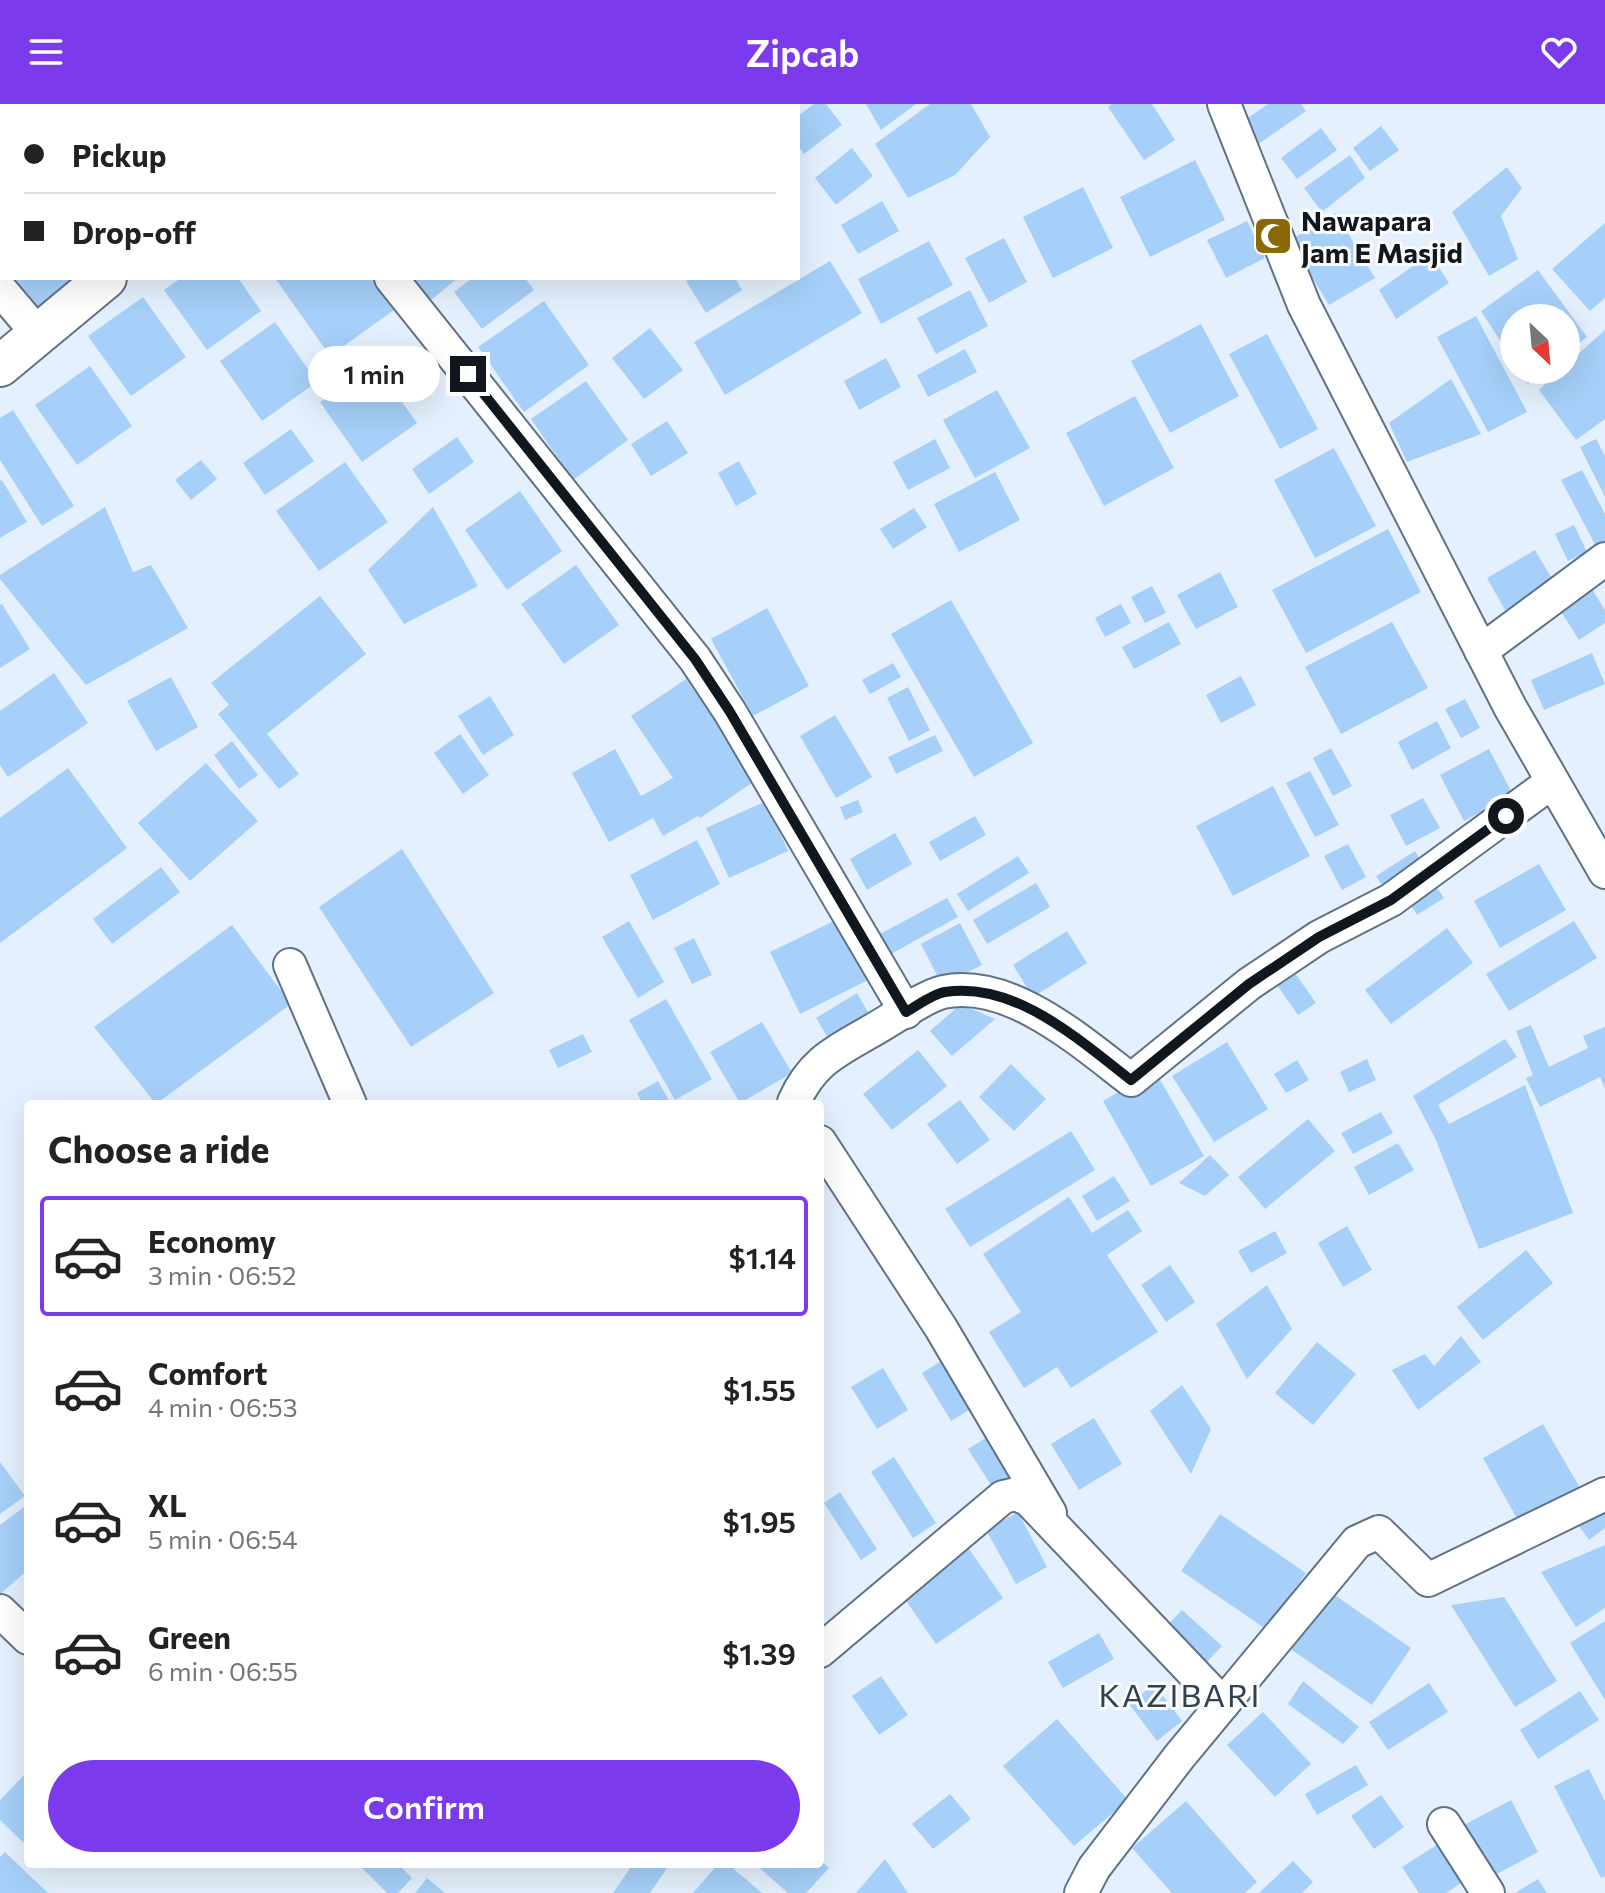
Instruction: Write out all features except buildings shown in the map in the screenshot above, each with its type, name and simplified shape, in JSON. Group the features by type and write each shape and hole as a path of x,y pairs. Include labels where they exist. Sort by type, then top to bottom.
{"street":[{"path":"1224,104 1304,305 1481,651 1605,872"},
{"path":"0,366 104,280"},
{"path":"393,280 695,659 730,712 906,1012"},
{"path":"0,289 38,334"},
{"path":"1481,651 1605,559"},
{"path":"793,1100 803,1081 823,1058 941,992 980,991 1012,1000 1070,1034 1131,1080 1249,984 1319,937 1391,900 1552,782"},
{"path":"290,965 348,1100"},
{"path":"824,1148 941,1328 1065,1538"},
{"path":"824,1648 1003,1497 1016,1494 1029,1500 1223,1704"},
{"path":"1094,1885 1223,1704 1357,1542 1379,1532 1428,1580 1605,1494"},
{"path":"0,1611 24,1634"},
{"path":"1444,1824 1488,1893"}],"place":[{"name":"Nawapara Jam E Masjid","path":"1273,236"}],"district":[{"name":"KAZIBARI","path":"1180,1694"}],"route":[{"path":"468,374 695,659 730,712 906,1012 941,992 980,991 1012,1000 1070,1034 1131,1080 1249,984 1319,937 1391,900 1506,816"}]}
